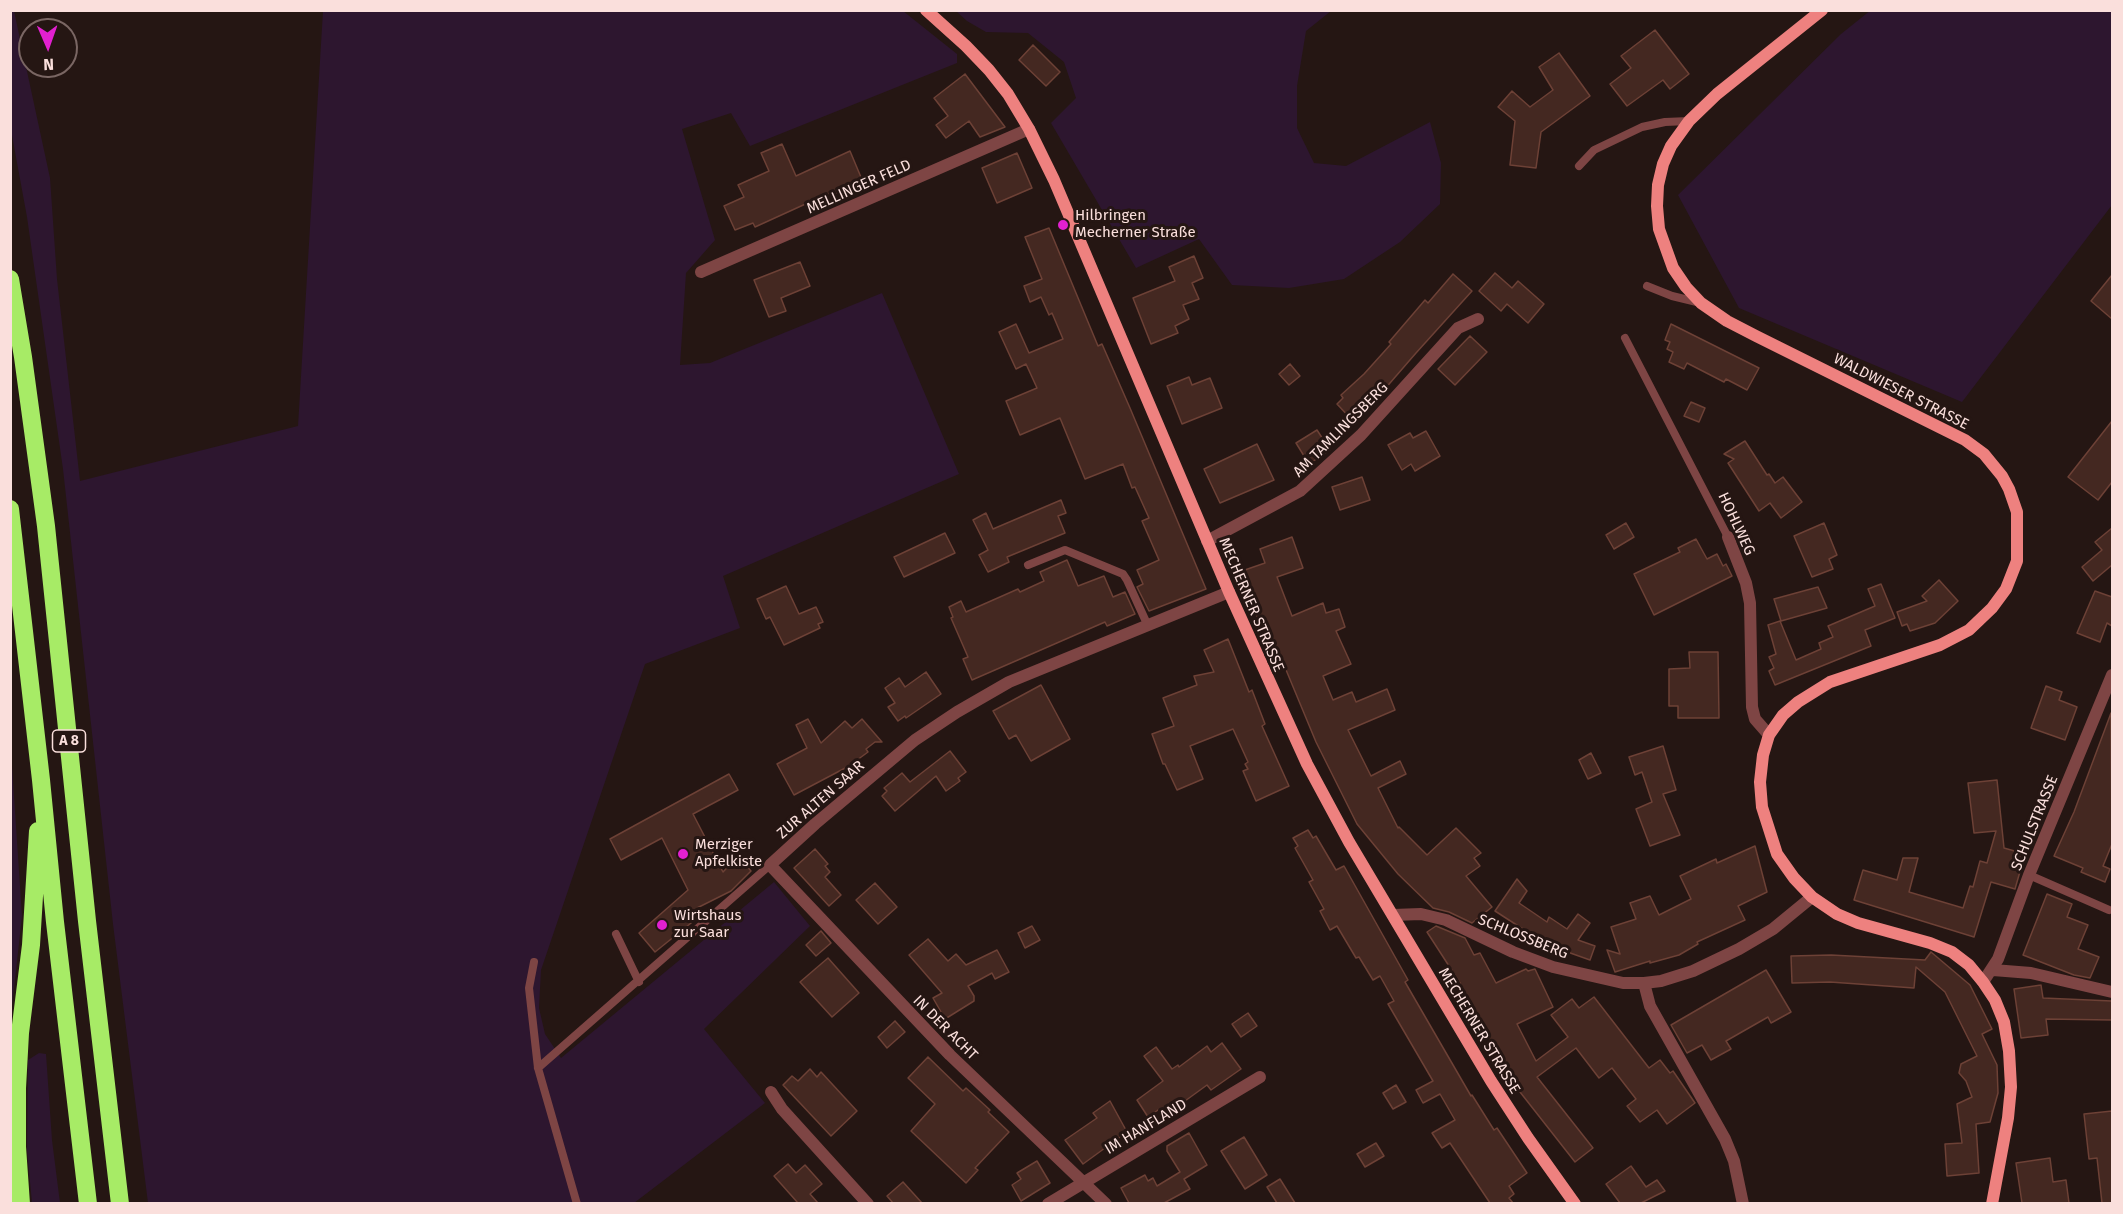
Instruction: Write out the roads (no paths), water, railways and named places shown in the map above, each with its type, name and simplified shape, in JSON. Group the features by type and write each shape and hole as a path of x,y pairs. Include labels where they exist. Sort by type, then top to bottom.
{"highway":[{"name":"A 8","path":"10,279 46,526 87,921 120,1203"},
{"name":"A 8","path":"10,509 88,1203"},
{"path":"21,1203 17,1138 17,1078 31,945 41,780"}],"main road":[{"name":"MECHERNER STRASSE","path":"926,10 966,46 988,70 1008,94 1029,129 1063,201 1229,592 1307,764 1349,842 1491,1081 1534,1148 1575,1203"},
{"name":"WALDWIESER STRASSE","path":"1822,10 1718,94 1689,121 1671,146 1663,164 1656,206 1659,229 1673,268 1701,303 1726,321 1965,440 1984,454 2002,476 2017,512 2017,561 2006,589 1992,608 1969,630 1940,645 1830,682 1798,702 1783,715 1769,735 1763,755 1760,782 1762,807 1776,854 1812,897 1837,914 1858,923 1952,951 1969,965 1995,1000 2004,1022 2009,1051 2011,1087 2008,1118 1992,1203"}],"street":[{"name":"MELLINGER FELD","path":"701,272 1029,129"},
{"name":"AM TAMLINGSBERG","path":"1207,541 1300,491 1361,435 1458,328 1478,319"},
{"name":"HOHLWEG","path":"1728,537 1746,583 1750,603 1752,707 1755,719 1769,735"},
{"name":"ZUR ALTEN SAAR","path":"770,866 815,824 906,748 957,712 1009,682 1229,592"},
{"name":"SCHULSTRASSE","path":"1983,982 1993,969 2029,875 2112,675"},
{"name":"IN DER ACHT","path":"770,866 950,1055 1106,1203"},
{"name":"SCHLOSSBERG","path":"1393,915 1421,914 1446,920 1513,952 1553,967 1623,983 1644,983 1661,981 1693,971 1739,949 1773,929 1812,897"},
{"path":"1993,969 2031,973 2112,992"},
{"path":"1644,983 1650,1006 1725,1139 1734,1161 1743,1203"},
{"name":"IM HANFLAND","path":"1048,1203 1260,1077"},
{"path":"771,1092 782,1109 868,1203"}],"lane":[{"path":"1579,166 1594,150 1642,127 1665,122 1689,121"},
{"path":"1647,286 1672,296 1701,303"},
{"name":"HOHLWEG","path":"1625,338 1728,537"},
{"path":"1028,565 1065,550 1123,574 1148,626"},
{"name":"ZUR ALTEN SAAR","path":"538,1068 770,866"},
{"path":"2029,875 2109,910"},
{"path":"616,934 639,982"},
{"path":"534,962 529,988 538,1068 577,1203"}],"place":[{"name":"Hilbringen Mecherner Straße","path":"1063,225"},
{"name":"Merziger Apfelkiste","path":"683,854"},
{"name":"Wirtshaus zur Saar","path":"662,925"}]}
